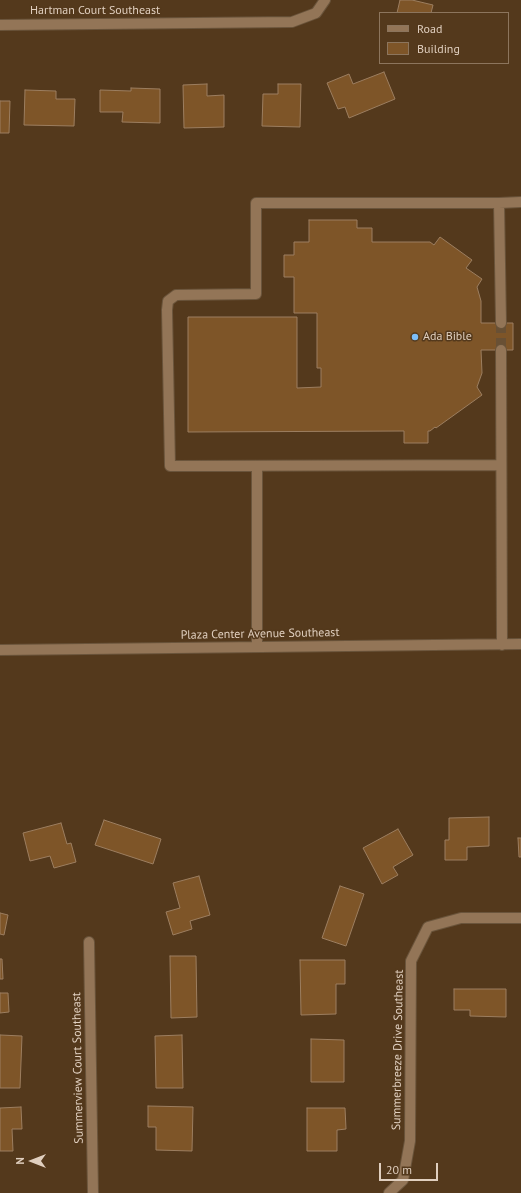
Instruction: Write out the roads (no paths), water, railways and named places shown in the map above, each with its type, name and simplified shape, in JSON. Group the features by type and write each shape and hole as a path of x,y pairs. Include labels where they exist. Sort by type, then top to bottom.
{"street":[{"name":"Hartman Court Southeast","path":"0,25 292,22 316,13 325,0"},
{"path":"501,465 170,466 167,310 168,301 176,295 256,294 256,203 521,202"},
{"path":"499,203 501,323"},
{"path":"501,350 502,645"},
{"path":"257,466 257,647"},
{"name":"Plaza Center Avenue Southeast","path":"0,650 521,644"},
{"name":"Summerbreeze Drive Southeast","path":"389,1193 402,1180 410,1141 411,961 428,927 461,918 521,918"},
{"name":"Summerview Court Southeast","path":"89,942 93,1193"}],"tunnel":[{"path":"501,323 501,350"}],"place":[{"name":"Ada Bible","path":"415,337"}]}
